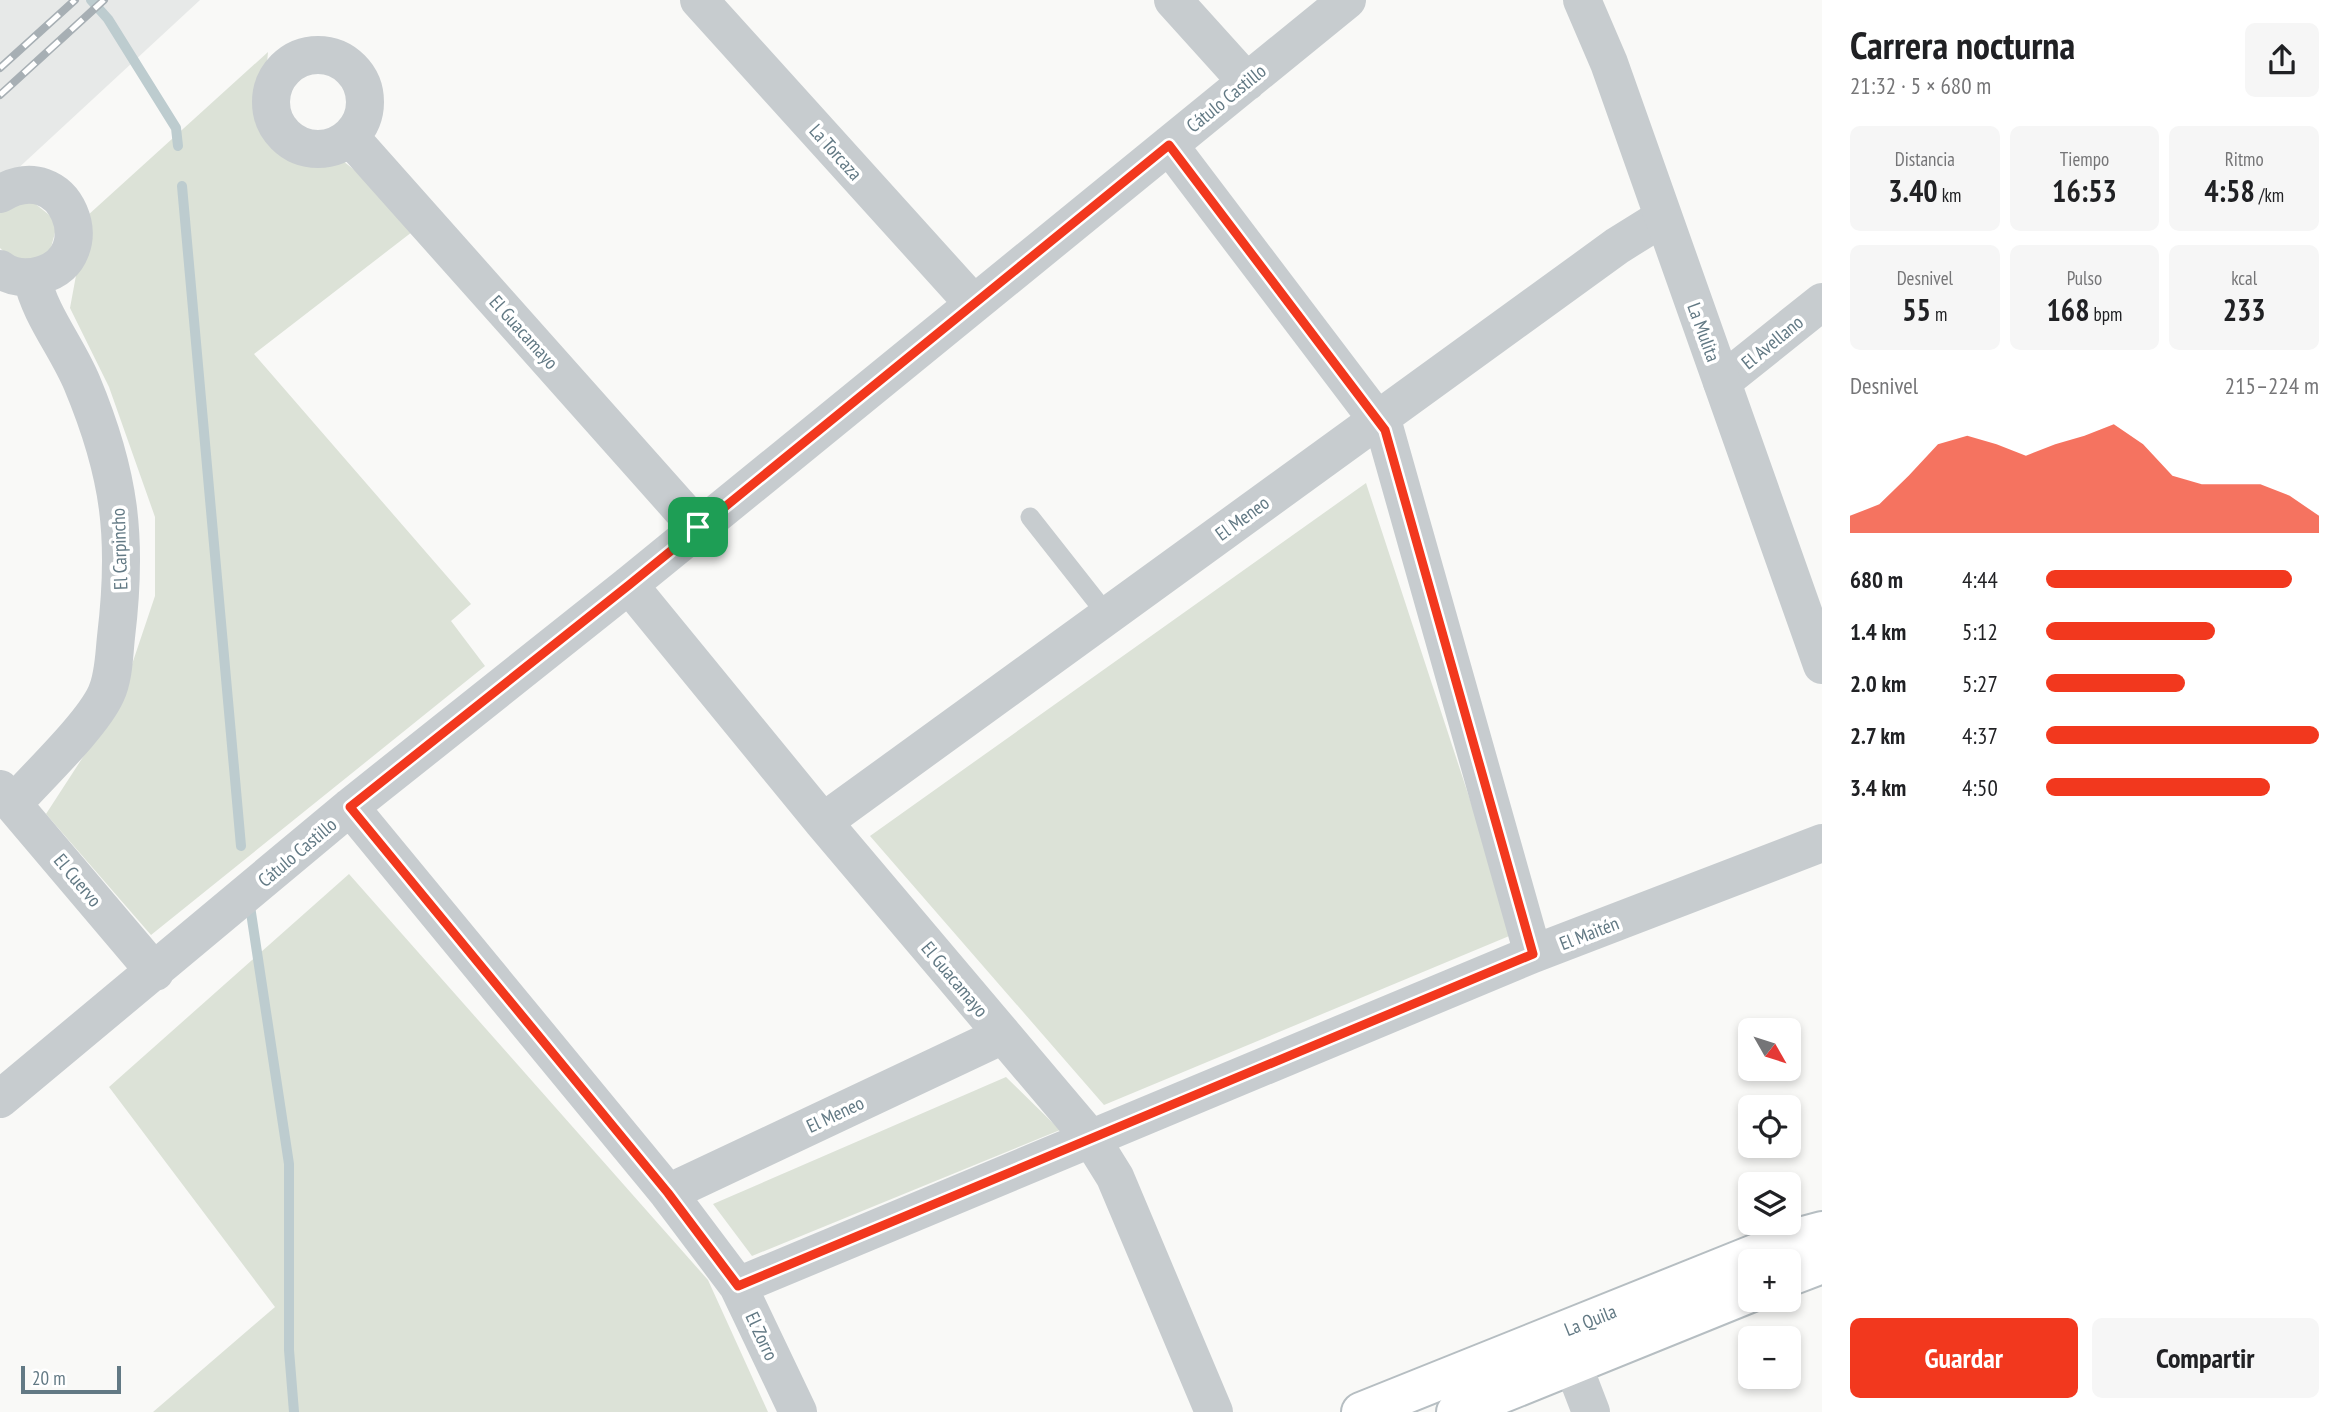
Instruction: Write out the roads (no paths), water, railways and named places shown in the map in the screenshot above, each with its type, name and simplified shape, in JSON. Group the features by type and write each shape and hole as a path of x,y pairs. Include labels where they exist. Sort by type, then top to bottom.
{"main road":[{"name":"La Quila","path":"1456,1412 1566,1348 1792,1239 1822,1231"},
{"path":"1801,1272 1822,1264"},
{"name":"La Quila","path":"1361,1412 1738,1297"}],"street":[{"name":"La Torcaza","path":"699,0 973,303"},
{"path":"1173,0 1247,82"},
{"name":"Cátulo Castillo","path":"0,1099 350,807 629,585 1347,0"},
{"name":"La Mulita","path":"1582,0 1609,63 1822,665"},
{"name":"El Guacamayo","path":"350,137 698,527"},
{"path":"1169,145 1385,430 1393,449 1533,954"},
{"name":"El Carpincho","path":"0,194 24,184 40,186 54,192 66,204 73,218 74,235 70,250 61,264 48,274 16,273"},
{"name":"El Meneo","path":"823,822 1617,246 1662,218"},
{"name":"El Carpincho","path":"7,796 95,712 106,694 121,599 121,518 114,478 81,382 60,337 36,298 16,273"},
{"name":"El Avellano","path":"1722,382 1822,302"},
{"name":"El Guacamayo","path":"629,585 823,822 1092,1140 1115,1177 1214,1412"},
{"name":"El Cuervo","path":"7,796 155,972"},
{"name":"El Zorro","path":"350,807 668,1193 738,1286 798,1412"},
{"name":"El Maitén","path":"738,1286 1533,954 1822,843"},
{"name":"El Meneo","path":"668,1193 1003,1035"},
{"path":"1566,1348 1591,1412"}],"lane":[{"path":"1030,517 1108,616"}],"waterway":[{"path":"91,0 108,19 176,128 178,146"},
{"path":"182,186 241,846"},
{"path":"250,906 289,1164 289,1350 294,1412"}],"railway":[{"path":"0,68 75,0"},
{"path":"0,95 104,0"}]}
